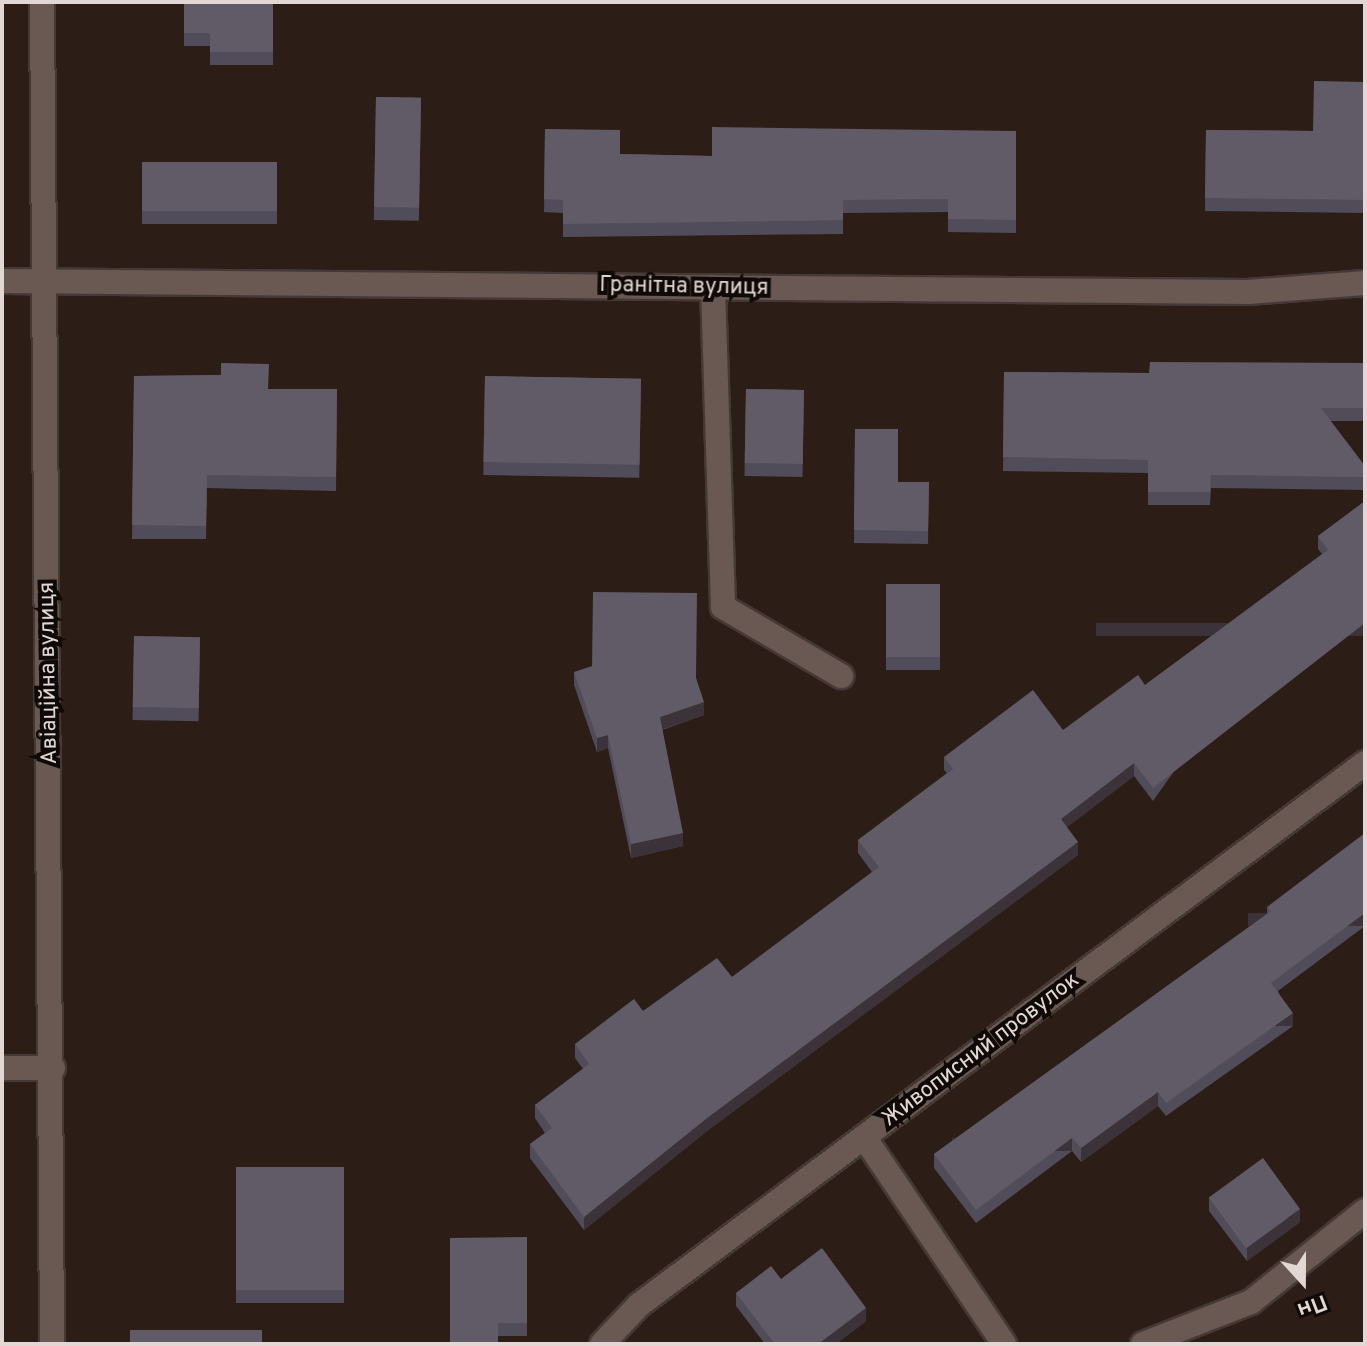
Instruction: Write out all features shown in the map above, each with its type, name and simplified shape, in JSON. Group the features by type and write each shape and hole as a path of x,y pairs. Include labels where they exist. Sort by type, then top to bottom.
{"street":[{"name":"Авіаційна вулиця","path":"42,2 53,1068 52,1344"},
{"name":"Гранітна вулиця","path":"2,281 1248,292 1365,283"},
{"path":"713,287 723,607 841,676"},
{"name":"Живописний провулок","path":"602,1344 639,1305 1365,763"},
{"path":"2,1068 53,1068"},
{"path":"864,1137 1004,1344"},
{"path":"1143,1344 1251,1302 1365,1211"}],"building":[{"path":"184,2 273,2 273,52 210,52 210,33 184,33"},
{"path":"1314,81 1365,82 1365,200 1205,198 1206,130 1313,131"},
{"path":"376,97 421,98 419,208 374,207"},
{"path":"712,127 1016,131 1016,220 948,219 948,199 843,200 843,220 563,224 563,200 544,199 545,129 620,130 620,154 712,156"},
{"path":"142,162 277,162 277,211 142,211"},
{"path":"1150,362 1365,363 1365,408 1321,408 1365,466 1365,477 1211,475 1210,492 1148,492 1148,460 1003,457 1004,372 1149,373"},
{"path":"221,363 269,364 268,389 337,389 336,477 207,475 206,526 132,525 134,376 221,375"},
{"path":"485,376 641,379 639,465 483,462"},
{"path":"746,389 804,390 803,464 745,463"},
{"path":"855,429 898,429 898,482 929,482 928,531 854,530"},
{"path":"1365,501 1365,623 1153,788 1134,763 1061,819 1078,842 707,1118 584,1217 530,1144 552,1128 535,1105 589,1064 575,1044 634,999 643,1011 717,958 732,977 879,867 858,840 953,769 944,757 1033,690 1063,730 1138,675 1145,685 1328,550 1318,536"},
{"path":"886,584 940,584 940,657 886,657"},
{"path":"593,592 697,593 696,678 704,702 660,717 683,833 631,844 608,735 597,738 574,672 592,666"},
{"path":"134,636 200,637 199,708 133,707"},
{"path":"1365,833 1365,913 1271,983 1293,1013 1166,1103 1158,1092 1081,1148 1072,1138 976,1210 934,1154 1271,911 1267,907"},
{"path":"1263,1158 1300,1209 1246,1248 1209,1197"},
{"path":"236,1167 344,1167 344,1290 236,1290"},
{"path":"527,1237 527,1323 498,1323 498,1344 387,1344 450,1343 450,1238"},
{"path":"822,1248 866,1308 818,1344 775,1344 736,1293 771,1266 781,1279"},
{"path":"130,1330 262,1330 262,1344 130,1344"}]}
